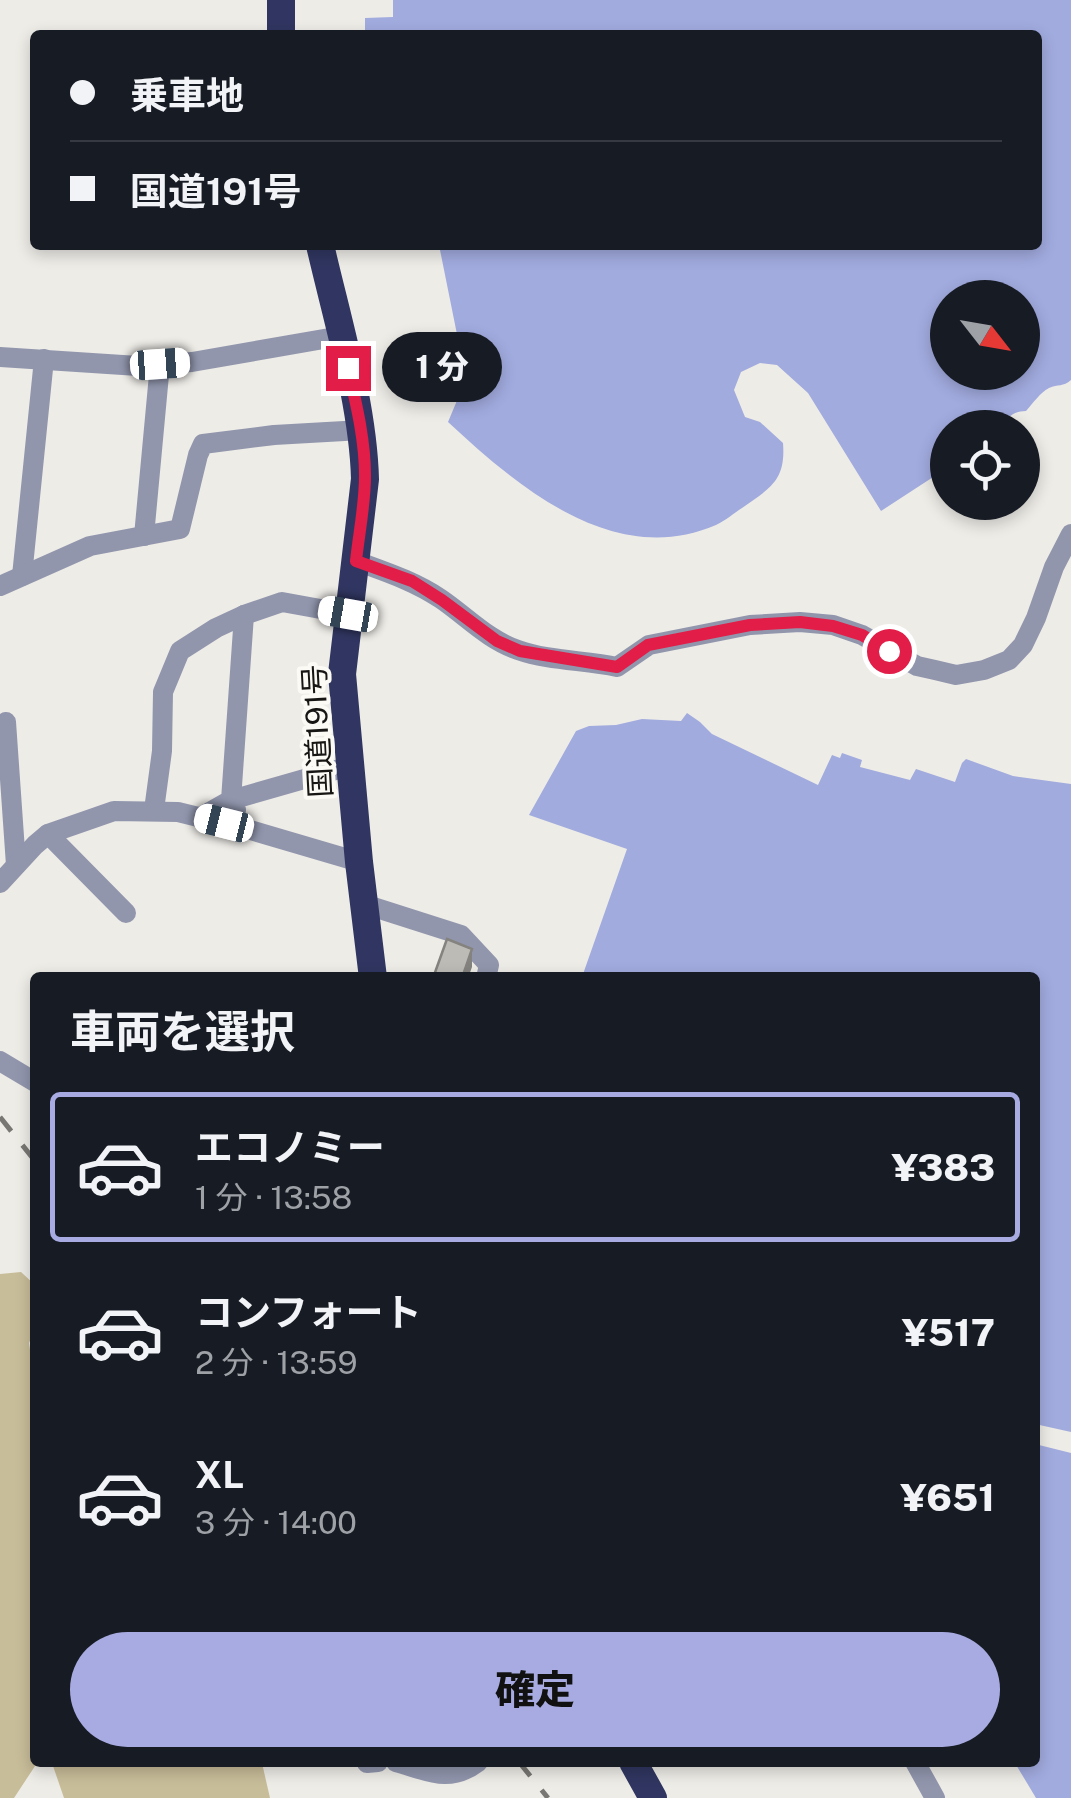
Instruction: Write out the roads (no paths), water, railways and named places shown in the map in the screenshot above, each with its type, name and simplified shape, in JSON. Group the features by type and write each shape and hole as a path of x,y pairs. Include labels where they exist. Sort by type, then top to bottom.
{"highway":[{"path":"281,0 281,30"},
{"name":"国道191号","path":"321,250 362,430 365,478 342,674 373,972"},
{"path":"636,1767 654,1798"}],"street":[{"path":"0,357 138,366 192,362 341,336"},
{"path":"22,576 44,359"},
{"path":"144,536 160,364"},
{"path":"0,586 90,546 180,529 203,444 362,430"},
{"path":"356,561 412,581 497,641 548,657 617,667 648,645 750,625 800,622 862,635 918,666 956,675 1009,660 1024,645 1071,534"},
{"path":"154,810 162,751 162,692 180,650 244,614 282,602 348,614"},
{"path":"244,614 231,800 247,829"},
{"path":"6,722 16,865"},
{"path":"201,817 231,800 350,766"},
{"path":"0,883 48,834 114,811 178,812 359,862"},
{"path":"48,834 126,913"},
{"path":"364,904 461,935 489,965 487,972"},
{"path":"0,1061 30,1079"},
{"path":"414,1767 454,1776 472,1767"},
{"path":"918,1767 935,1798"}],"water":[{"path":"393,0 1071,0 1071,380 1049,388 1027,410 930,410 930,479 881,511 808,393 777,365 760,363 741,372 734,390 745,417 760,422 783,443 779,475 761,495 719,523 678,536 641,537 605,529 570,514 505,472 448,422 466,379 440,250 1042,250 1042,30 365,30 365,18 393,17"},
{"path":"687,713 712,734 818,785 832,755 840,758 842,753 862,760 860,767 910,780 916,769 955,782 966,759 1013,776 1071,784 1071,1432 1040,1425 1040,972 584,972 627,849 529,815 576,731 642,719 681,721"},
{"path":"1040,1445 1071,1453 1071,1798 1036,1798 1017,1767 1040,1767"}],"railway":[{"path":"0,1117 30,1155"},
{"path":"523,1767 548,1798"}]}
